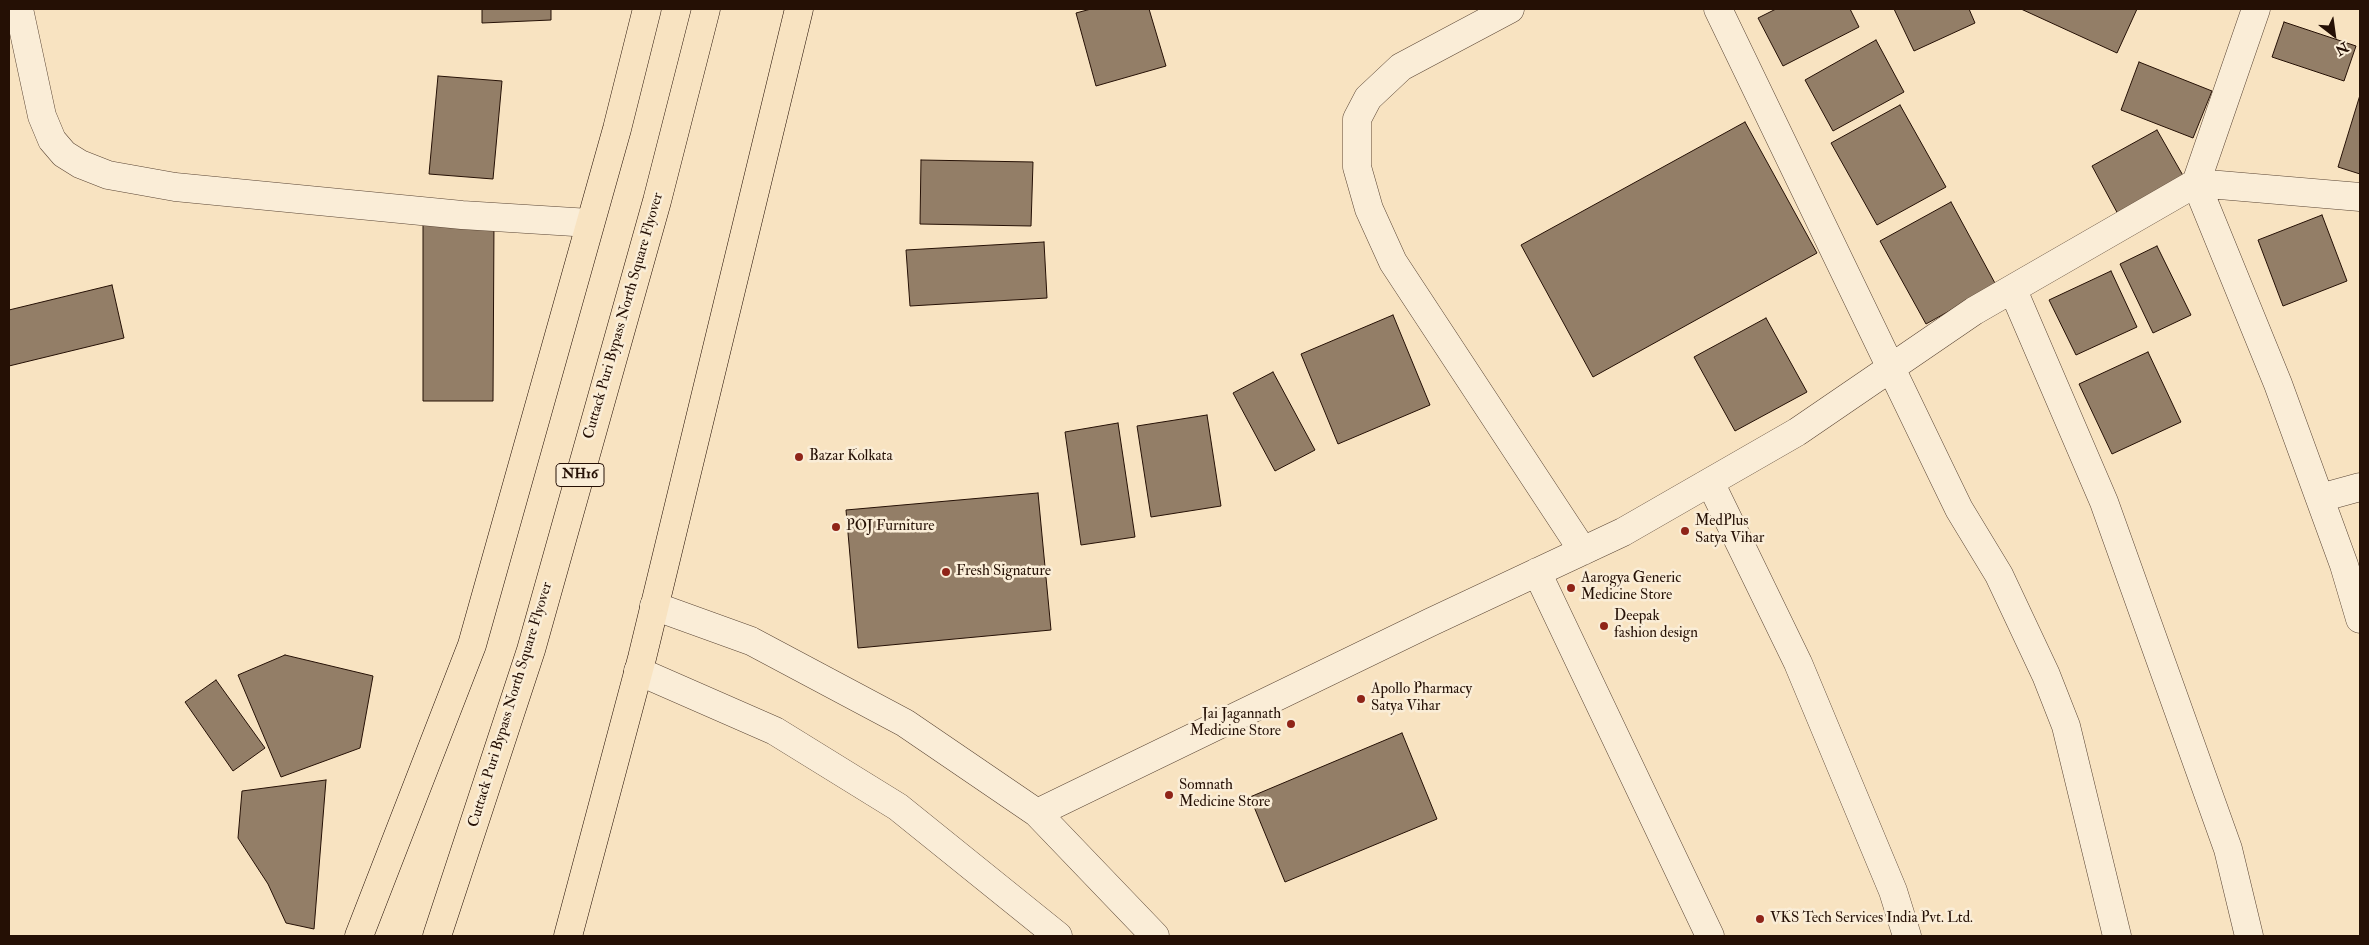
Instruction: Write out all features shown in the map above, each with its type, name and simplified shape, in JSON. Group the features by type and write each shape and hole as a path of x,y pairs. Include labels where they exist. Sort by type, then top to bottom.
{"highway":[{"path":"359,936 472,645 617,129 647,9"},
{"name":"Cuttack Puri Bypass North Square Flyover","path":"437,936 531,650 657,201 706,9"},
{"path":"568,936 640,665 799,9"}],"street":[{"path":"20,9 42,116 52,140 64,154 80,164 108,175 175,187 462,215 590,223"},
{"path":"1511,9 1401,67 1368,98 1357,120 1357,167 1369,209 1394,262 1583,551"},
{"path":"1718,9 1959,509 1999,575 2026,628 2066,726 2117,936"},
{"path":"2256,9 2196,183 2278,384 2344,565 2360,619"},
{"path":"1037,814 1537,572 1624,532 1797,432 1974,311 2196,183 2360,197"},
{"path":"2013,290 2104,502 2228,849 2249,936"},
{"path":"1710,482 1798,663 1893,891 1907,936"},
{"path":"2320,498 2360,487"},
{"path":"1537,572 1710,936"},
{"path":"652,612 751,641 905,723 1037,814 1155,936"},
{"path":"640,665 775,731 898,807 1058,936"}],"building":[{"path":"482,9 551,9 551,20 482,23"},
{"path":"1091,9 1149,9 1166,66 1096,86 1076,13"},
{"path":"1776,9 1850,9 1859,27 1783,66 1758,18"},
{"path":"1894,9 1969,9 1975,23 1914,51"},
{"path":"2021,9 2137,9 2117,53"},
{"path":"2284,22 2356,46 2344,81 2272,57"},
{"path":"1876,40 1904,92 1833,131 1805,80"},
{"path":"2139,62 2212,91 2193,138 2121,110"},
{"path":"438,76 502,81 493,179 429,174"},
{"path":"2360,95 2360,174 2338,167"},
{"path":"1900,105 1946,187 1877,225 1831,143"},
{"path":"1745,122 1817,253 1593,377 1521,245"},
{"path":"2157,130 2185,179 2119,216 2092,166"},
{"path":"921,160 1033,162 1031,226 920,224"},
{"path":"1951,202 1996,285 1926,324 1880,241"},
{"path":"2322,215 2347,281 2283,306 2258,240"},
{"path":"494,220 493,401 423,401 423,221"},
{"path":"1044,242 1047,298 910,306 906,250"},
{"path":"2157,246 2191,315 2153,333 2120,264"},
{"path":"2111,271 2137,327 2076,355 2049,300"},
{"path":"112,285 124,338 9,366 9,310"},
{"path":"1393,315 1430,405 1338,444 1301,354"},
{"path":"1766,318 1807,392 1735,431 1694,357"},
{"path":"2148,352 2181,422 2112,454 2079,384"},
{"path":"1273,372 1315,450 1275,471 1233,393"},
{"path":"1207,415 1221,506 1151,517 1137,426"},
{"path":"1118,423 1135,537 1081,545 1065,432"},
{"path":"1038,493 1051,630 858,648 846,510"},
{"path":"285,655 373,676 360,748 281,777 238,675"},
{"path":"216,680 265,748 233,771 185,702"},
{"path":"1402,733 1437,819 1285,882 1250,797"},
{"path":"326,780 314,929 286,923 268,884 238,838 242,791"}],"place":[{"name":"Bazar Kolkata","path":"799,457"},
{"name":"POJ Furniture","path":"836,527"},
{"name":"MedPlus Satya Vihar","path":"1685,531"},
{"name":"Fresh Signature","path":"946,572"},
{"name":"Aarogya Generic Medicine Store","path":"1571,588"},
{"name":"Deepak fashion design","path":"1604,626"},
{"name":"Apollo Pharmacy Satya Vihar","path":"1361,699"},
{"name":"Jai Jagannath Medicine Store","path":"1291,724"},
{"name":"Somnath Medicine Store","path":"1169,795"},
{"name":"VKS Tech Services India Pvt. Ltd.","path":"1760,919"}]}
